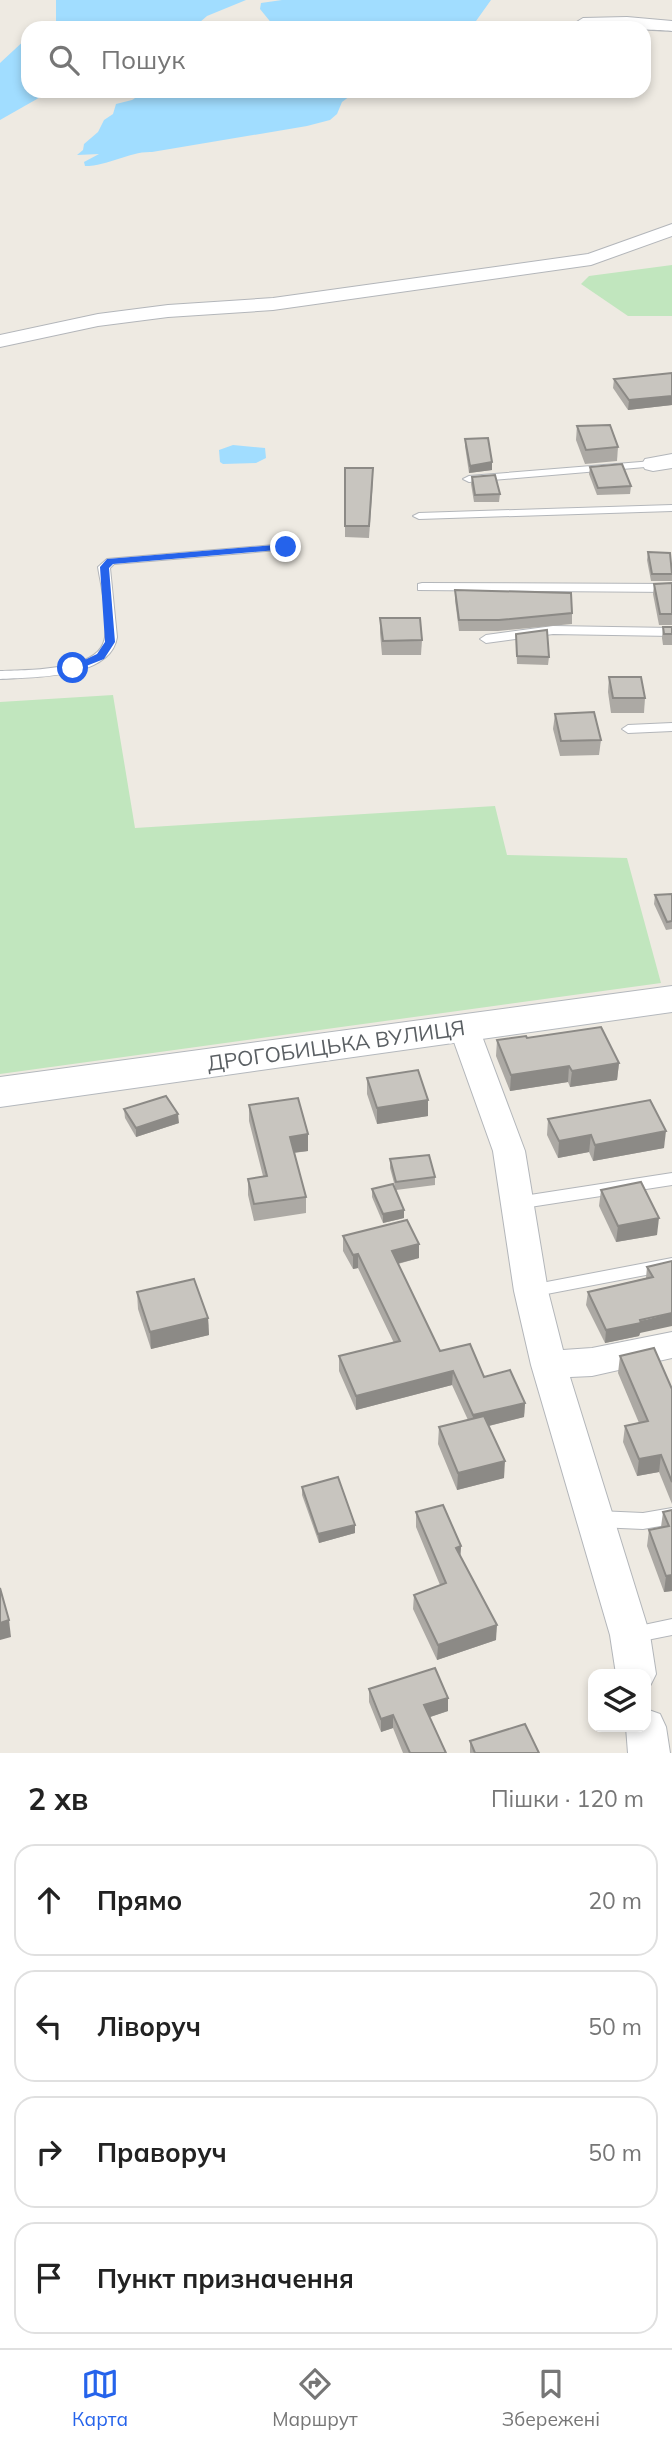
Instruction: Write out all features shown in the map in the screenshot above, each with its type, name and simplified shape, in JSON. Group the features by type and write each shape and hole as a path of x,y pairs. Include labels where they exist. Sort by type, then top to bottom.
{"street":[{"path":"651,24 672,26"},
{"path":"0,341 98,320 168,311 273,304 592,259 672,230"},
{"name":"ДРОГОБИЦЬКА ВУЛИЦЯ","path":"0,1093 672,999"},
{"path":"464,1027 509,1151 531,1291 549,1365 630,1636 635,1669"},
{"path":"549,1365 592,1362 672,1345"},
{"path":"647,1732 649,1753"}],"lane":[{"path":"469,479 663,462"},
{"path":"419,516 601,508 672,508"},
{"path":"0,675 73,668 100,657 110,642 104,567 111,561 286,547"},
{"path":"422,587 672,588"},
{"path":"486,639 553,630 672,632"},
{"path":"628,729 672,727"},
{"path":"517,1203 672,1178"},
{"path":"531,1291 672,1264"},
{"path":"593,1518 643,1521 672,1516"},
{"path":"630,1636 672,1627"}],"green space":[{"path":"672,265 672,316 628,316 581,284 589,276"},
{"path":"113,695 135,828 495,806 507,855 627,858 661,983 0,1074 0,702"}],"water":[{"path":"56,0 246,0 201,21 56,21"},
{"path":"282,0 491,0 476,21 270,21 260,9 261,3"},
{"path":"21,44 21,98 39,98 0,120 0,63"},
{"path":"347,98 330,120 307,126 144,152 85,166 84,162 99,154 77,155 83,150 84,144 98,132 104,120 113,114 116,104 132,100"},
{"path":"233,445 265,448 266,458 256,463 223,464 220,462 219,450"}],"building":[{"path":"672,373 672,396 629,400 614,379"},
{"path":"610,425 618,447 586,450 577,426"},
{"path":"488,438 492,462 470,466 465,439"},
{"path":"622,464 631,486 598,488 590,467"},
{"path":"345,468 373,468 369,526 345,526"},
{"path":"495,475 500,494 475,495 472,477"},
{"path":"648,552 670,553 672,574 652,574"},
{"path":"672,583 672,614 660,614 654,584"},
{"path":"455,590 571,593 572,613 499,620 459,620"},
{"path":"380,618 420,618 422,640 383,641"},
{"path":"663,627 672,627 672,634 664,634"},
{"path":"547,630 549,657 517,656 516,634"},
{"path":"609,677 641,677 645,698 613,698"},
{"path":"594,712 601,740 561,741 555,714"},
{"path":"672,894 672,921 667,922 655,895"},
{"path":"601,1027 619,1063 572,1071 569,1066 511,1075 497,1040 527,1038"},
{"path":"418,1070 428,1100 377,1108 367,1078"},
{"path":"166,1096 178,1114 136,1128 124,1109"},
{"path":"298,1098 308,1134 290,1137 306,1197 254,1204 248,1179 267,1176 249,1105"},
{"path":"650,1100 666,1131 595,1145 591,1135 559,1141 548,1119"},
{"path":"429,1155 435,1177 396,1182 390,1159"},
{"path":"641,1182 659,1218 618,1226 601,1190"},
{"path":"393,1184 404,1210 383,1214 372,1189"},
{"path":"407,1220 419,1244 392,1251 440,1351 470,1344 484,1377 510,1370 525,1403 473,1415 453,1371 356,1396 339,1356 400,1341 358,1254 353,1255 343,1236"},
{"path":"672,1261 672,1313 606,1330 588,1292 653,1277 647,1267"},
{"path":"194,1279 208,1318 150,1332 137,1292"},
{"path":"654,1348 672,1389 672,1482 661,1455 639,1459 625,1426 648,1421 620,1356"},
{"path":"484,1416 505,1461 458,1473 439,1427"},
{"path":"338,1477 355,1525 318,1534 302,1487"},
{"path":"443,1505 461,1546 456,1548 497,1625 438,1645 414,1595 446,1583 416,1512"},
{"path":"672,1510 672,1575 666,1576 649,1530 669,1526 663,1512"},
{"path":"0,1588 9,1620 0,1623"},
{"path":"435,1668 448,1698 424,1705 446,1753 410,1753 393,1715 381,1719 369,1689"},
{"path":"525,1724 539,1753 475,1753 470,1741"}],"route":[{"path":"73,668 100,657 110,642 104,567 111,561 120,558 286,547"}]}
